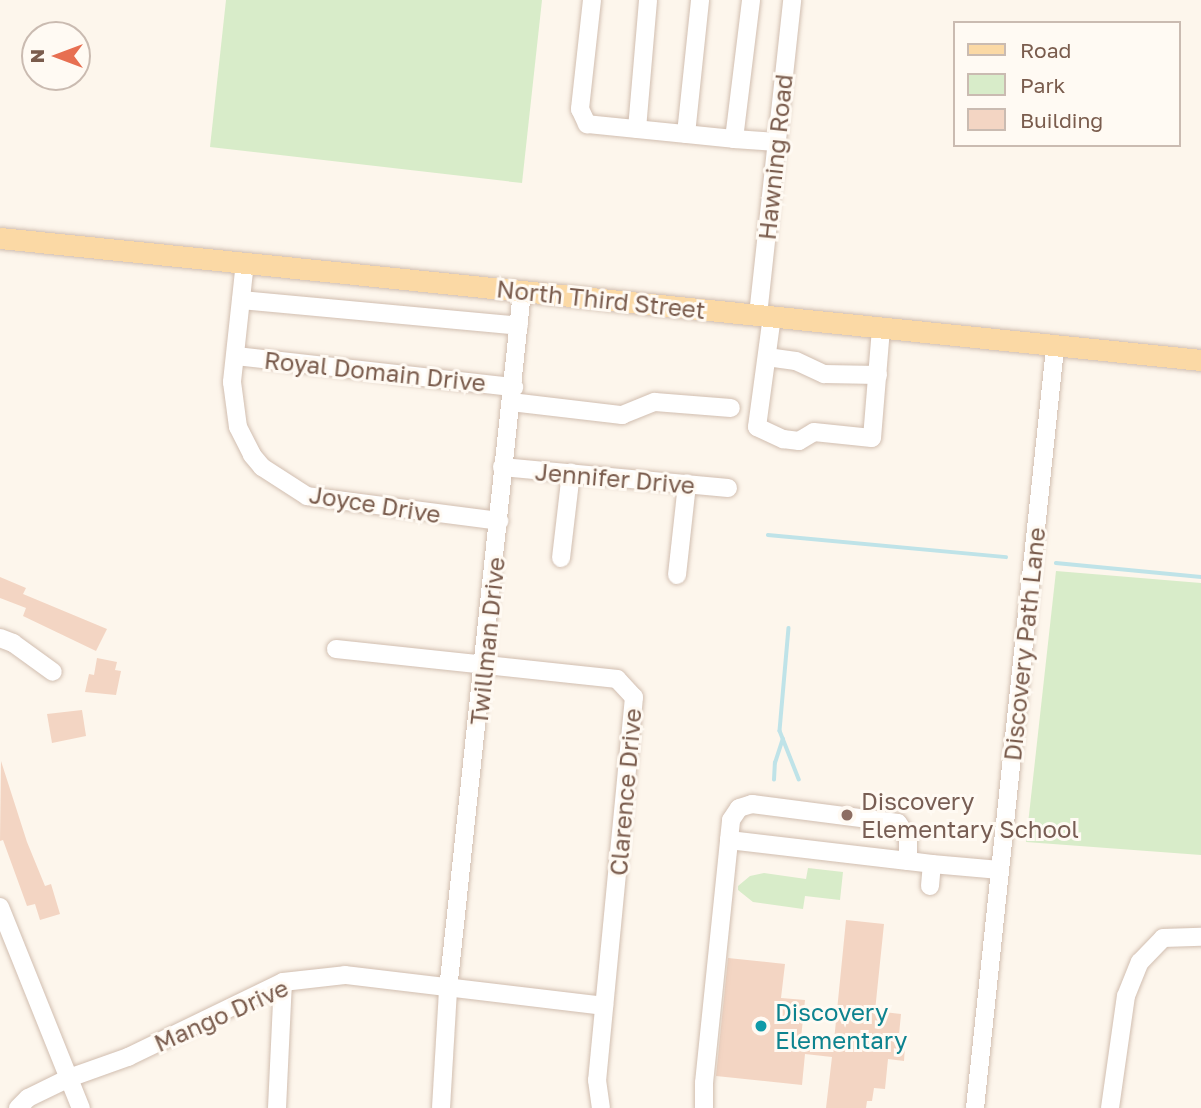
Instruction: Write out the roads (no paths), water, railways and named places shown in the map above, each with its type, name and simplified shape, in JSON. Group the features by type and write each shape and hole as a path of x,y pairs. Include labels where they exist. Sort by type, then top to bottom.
{"main road":[{"name":"North Third Street","path":"0,239 765,315 1055,348 1201,360"}],"street":[{"path":"592,0 580,108 587,124 777,142"},
{"path":"637,129 648,0"},
{"path":"686,134 700,0"},
{"path":"734,139 751,0"},
{"name":"Hawning Road","path":"792,0 777,142 765,315 767,357 757,427 799,441 814,432 873,438 878,375"},
{"name":"Joyce Drive","path":"245,262 232,382 238,427 252,455 291,489 307,496 499,522"},
{"name":"Twillman Drive","path":"441,1108 448,990 485,664 502,467 513,394 522,292"},
{"path":"241,300 519,326"},
{"path":"767,357 796,361 824,374 878,375 881,328"},
{"name":"Discovery Path Lane","path":"975,1108 1055,348"},
{"name":"Royal Domain Drive","path":"236,356 513,394 622,415 656,402 731,408"},
{"name":"Jennifer Drive","path":"502,467 728,488"},
{"path":"561,558 571,473"},
{"path":"677,575 687,484"},
{"path":"0,638 53,672"},
{"name":"Clarence Drive","path":"336,649 617,679 634,697 597,1080 601,1108"},
{"path":"704,1108 731,820 739,808 752,804 898,822 908,838 908,861"},
{"path":"729,840 1000,870"},
{"path":"930,887 932,864"},
{"path":"0,906 81,1108"},
{"path":"1110,1108 1126,996 1140,962 1163,938 1201,937"},
{"name":"Mango Drive","path":"18,1108 28,1098 69,1078 128,1057 283,982 345,975 448,990 604,1006"},
{"path":"277,1108 283,982"}],"waterway":[{"path":"768,535 1006,557"},
{"path":"1056,563 1201,577"},
{"path":"789,628 780,731 799,779"},
{"path":"774,780 775,763 783,739"}],"place":[{"name":"Discovery Elementary School","path":"847,815"},
{"name":"Discovery Elementary","path":"761,1026"}]}
